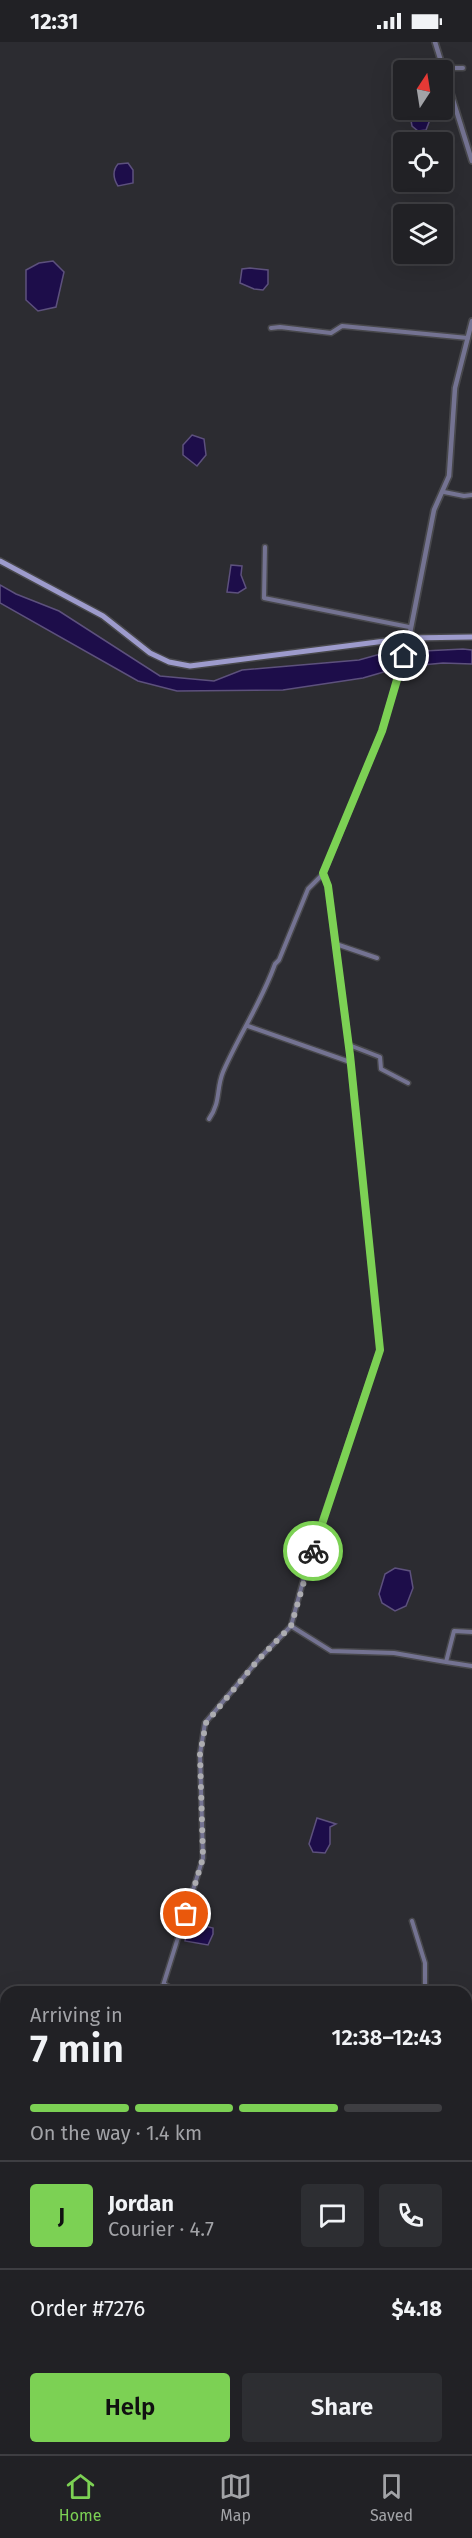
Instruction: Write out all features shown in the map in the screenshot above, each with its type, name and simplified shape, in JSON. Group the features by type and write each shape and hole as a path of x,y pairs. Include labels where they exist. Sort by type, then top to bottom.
{"main road":[{"path":"0,561 104,616 150,653 180,664 203,666 241,657 409,638 472,638"}],"street":[{"path":"435,42 441,60"},
{"path":"453,68 463,68"},
{"path":"453,100 472,161"},
{"path":"209,1119 218,1102 220,1078 279,960 308,889 323,873 382,731 409,638 434,510 444,492 449,476 455,388 472,321"},
{"path":"271,328 331,333 342,326 468,338"},
{"path":"444,492 464,496 472,495"},
{"path":"265,547 264,598 410,627"},
{"path":"167,1986 164,1984 203,1858 200,1754 206,1723 258,1660 291,1626 307,1566 380,1350 349,1045 328,886 323,873"},
{"path":"336,944 377,958"},
{"path":"248,1026 350,1062"},
{"path":"349,1045 380,1057 381,1070 408,1083"},
{"path":"291,1626 332,1651 394,1653 472,1666"},
{"path":"446,1662 454,1631 472,1632"},
{"path":"412,1921 425,1963 425,1986"}],"shaded area":[{"path":"411,120 430,120 426,130 418,131 412,126"},
{"path":"128,163 133,170 133,183 118,186 114,177 115,169 118,164"},
{"path":"53,261 64,272 56,307 38,311 26,300 26,270 39,263"},
{"path":"242,269 268,270 268,284 263,290 240,283"},
{"path":"192,435 204,439 206,455 197,466 183,455 183,445"},
{"path":"231,565 242,566 241,575 246,588 238,593 227,592"},
{"path":"0,585 59,611 160,676 214,681 242,670 359,660 384,653 463,649 472,650 472,664 443,663 401,667 363,678 283,690 177,691 138,681 0,603"},
{"path":"395,1568 410,1571 413,1588 406,1606 395,1611 382,1603 379,1594 385,1574"},
{"path":"317,1818 336,1824 330,1827 330,1844 325,1853 313,1852 309,1844"},
{"path":"201,1925 213,1928 208,1945 185,1941 187,1929 195,1931"}],"way so far":[{"path":"186,1914 203,1858 200,1754 206,1723 258,1660 291,1626 313,1551"}],"route":[{"path":"313,1551 380,1350 350,1055 328,886 323,873 382,731 404,656"}]}
